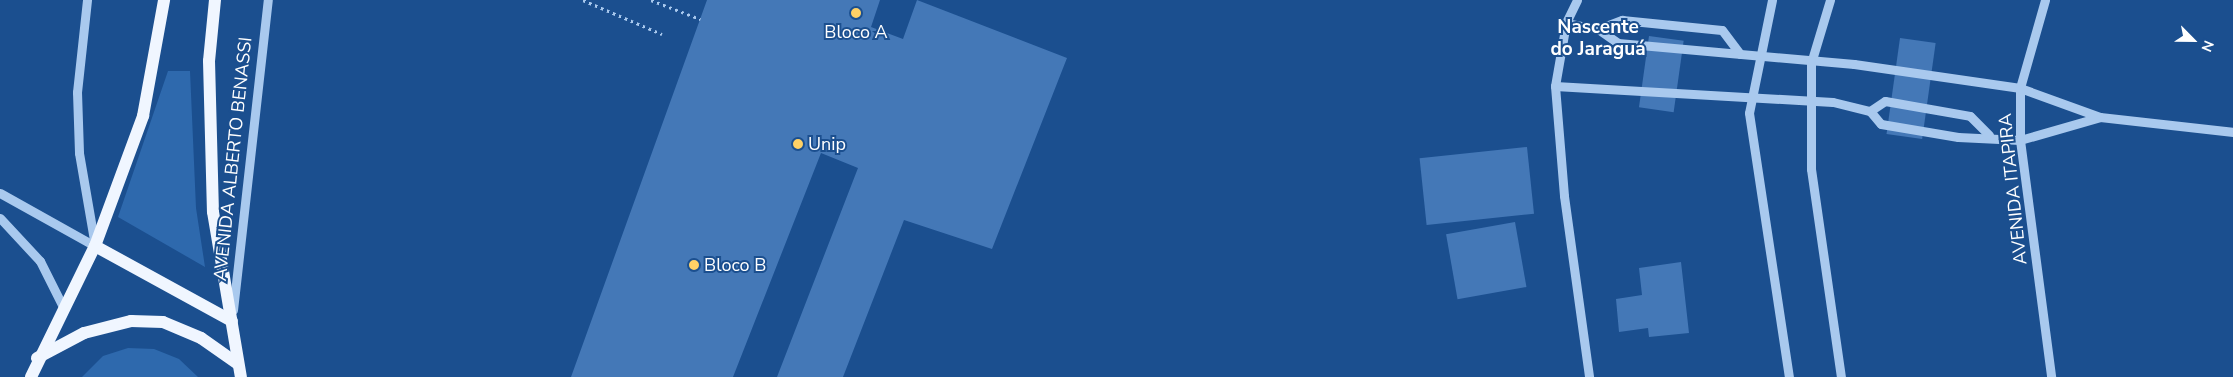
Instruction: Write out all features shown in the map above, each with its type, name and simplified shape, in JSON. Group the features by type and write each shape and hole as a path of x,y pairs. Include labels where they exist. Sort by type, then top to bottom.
{"main road":[{"path":"32,377 37,358 95,246 148,99 164,0"},
{"path":"215,0 208,61 213,212 240,371"},
{"path":"95,246 232,321"},
{"path":"37,358 84,333 131,321 163,322 201,338 240,371"}],"street":[{"path":"87,0 77,92 79,153 95,246"},
{"name":"AVENIDA ALBERTO BENASSI","path":"232,321 268,0"},
{"path":"1577,0 1566,23 1555,86 1564,196 1590,377"},
{"path":"1772,0 1758,56 1749,113 1789,377"},
{"path":"1830,0 1810,63 1811,169 1841,377"},
{"name":"AVENIDA ITAPIRA","path":"2044,0 2020,88 2020,140 2052,377"},
{"path":"1598,29 1622,20 1722,30 1740,54"},
{"path":"1566,23 1598,29 1618,43 1740,54 1810,63 1854,64 2020,88 2100,117 2233,132"},
{"path":"1555,86 1811,100 1870,111 1881,124 1958,137 1989,135 2020,140 2100,117"},
{"path":"1870,111 1885,101 1970,116 1989,135"},
{"path":"0,193 95,246"},
{"path":"0,218 40,261 63,307"}],"path":[{"path":"583,0 662,34"},
{"path":"651,0 700,19"}],"shaded area":[{"path":"168,71 190,71 196,208 205,267 118,217"},
{"path":"128,348 154,349 179,359 198,377 82,377 103,356"}],"building":[{"path":"707,0 880,0 871,27 903,39 917,0 1067,58 992,249 904,220 843,377 777,377 858,168 821,153 733,377 571,377"},
{"path":"1649,36 1684,41 1674,112 1639,107"},
{"path":"1900,38 1936,43 1922,139 1887,134"},
{"path":"1527,147 1534,214 1427,225 1420,158"},
{"path":"1515,222 1526,287 1458,299 1446,234"},
{"path":"1681,262 1689,333 1649,337 1648,328 1619,332 1616,299 1642,295 1639,268"}],"place":[{"name":"Bloco A","path":"856,13"},
{"name":"Unip","path":"798,144"},
{"name":"Bloco B","path":"694,265"}],"district":[{"name":"Nascente do Jaraguá","path":"1598,39"}]}
